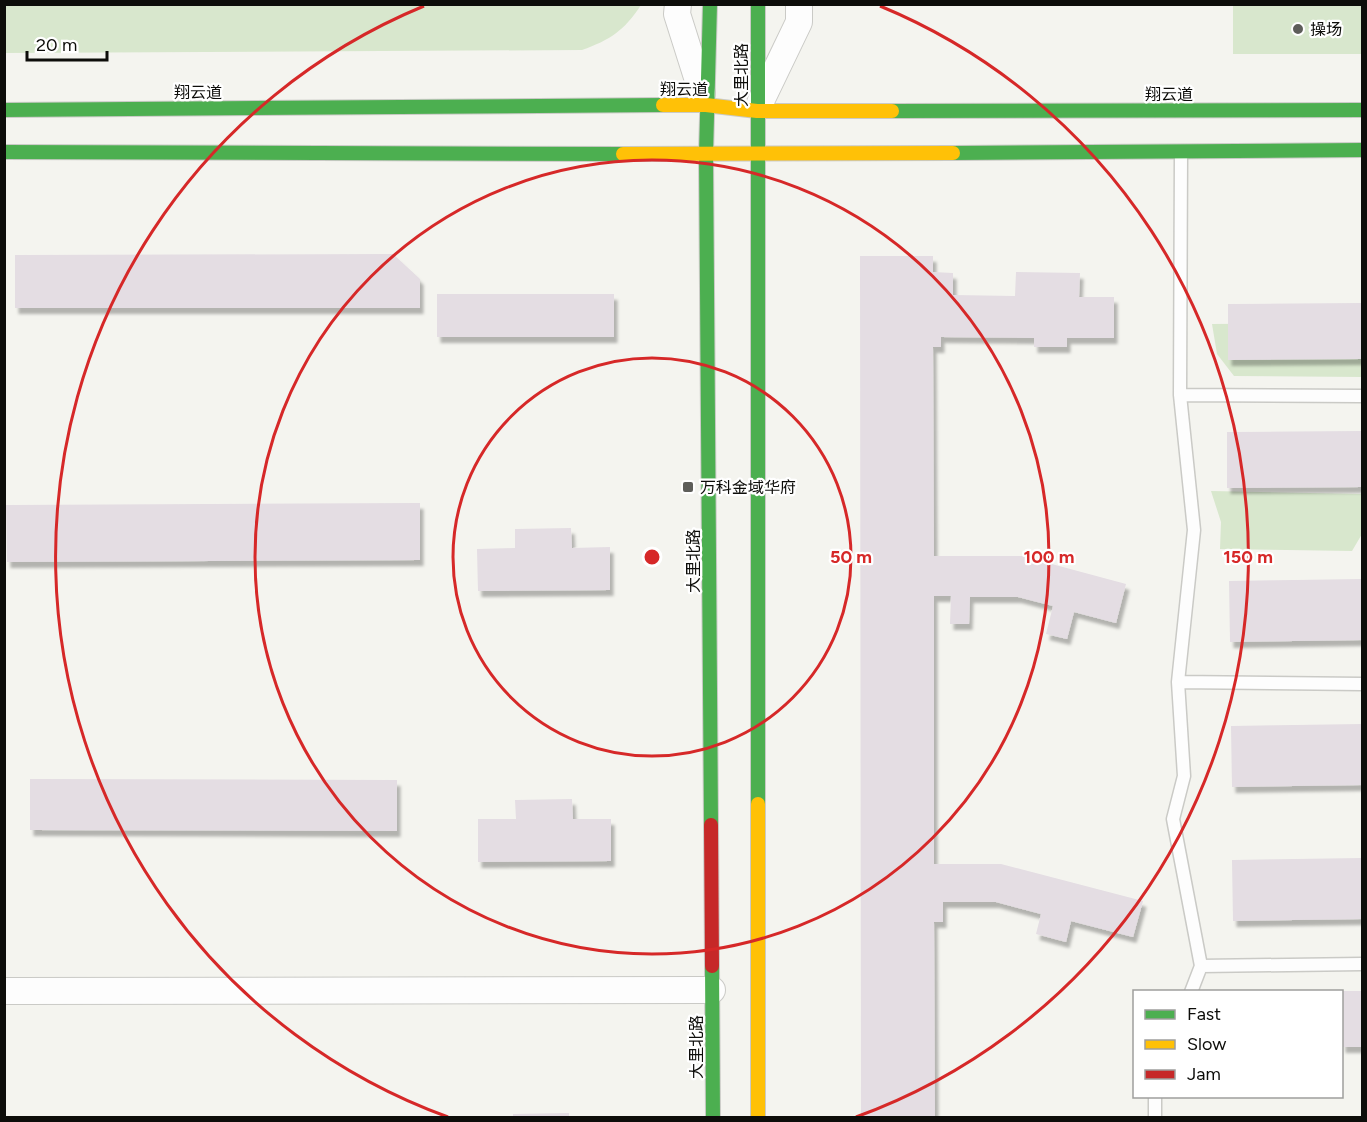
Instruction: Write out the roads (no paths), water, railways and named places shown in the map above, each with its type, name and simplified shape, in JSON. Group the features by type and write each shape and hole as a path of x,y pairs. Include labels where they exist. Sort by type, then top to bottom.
{"main road":[{"name":"大里北路","path":"710,4 706,154 713,1118"},
{"name":"大里北路","path":"758,4 758,1118"},
{"name":"翔云道","path":"4,110 706,105 757,111 1362,110"},
{"path":"4,152 757,154 1362,150"}],"street":[{"path":"678,4 677,14 706,105"},
{"path":"757,111 799,22 799,4"},
{"path":"4,991 712,990"}],"lane":[{"path":"1181,151 1180,395 1194,530 1179,682 1184,776 1173,819 1201,966 1192,990"},
{"path":"1180,395 1362,396"},
{"path":"1179,682 1362,684"},
{"path":"1201,966 1362,964"},
{"path":"1155,1098 1155,1118"}],"place":[{"name":"操场","path":"1298,29"},
{"name":"万科金域华府","path":"688,487"}]}
